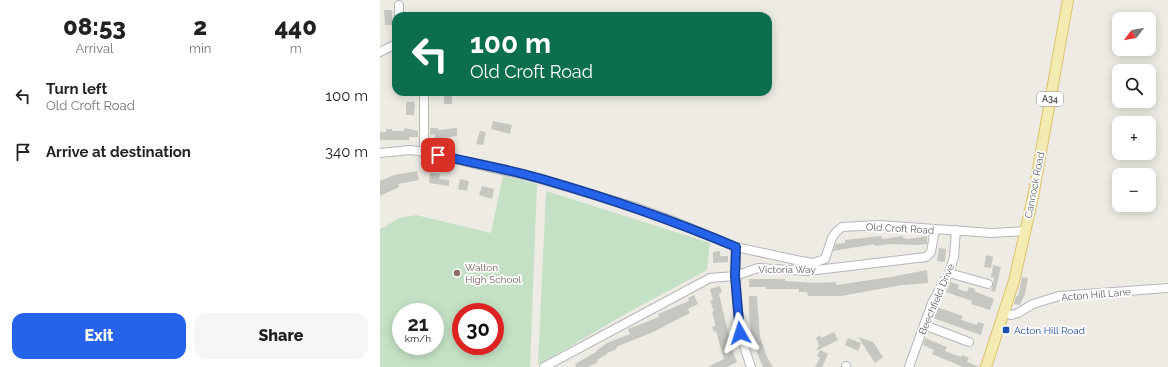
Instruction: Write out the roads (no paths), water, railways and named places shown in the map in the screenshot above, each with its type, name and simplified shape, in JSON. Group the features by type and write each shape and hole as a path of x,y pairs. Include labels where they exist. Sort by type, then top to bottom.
{"main road":[{"name":"Cannock Road","path":"986,367 1005,314 1025,231 1068,0"}],"street":[{"path":"399,5 399,12"},
{"path":"380,52 392,46"},
{"path":"424,96 424,152"},
{"name":"Old Croft Road","path":"380,153 410,150 424,152 540,179 635,207 736,247 814,263 825,259 832,238 842,227 879,225 991,233 1025,231"},
{"name":"Victoria Way","path":"544,367 710,278 735,276 758,268 808,271 926,257 931,252 935,229"},
{"name":"Beechfield Drive","path":"909,367 932,303 949,273 954,257 956,230"},
{"path":"736,247 735,276 740,333 751,367"},
{"path":"949,273 984,280"},
{"name":"Acton Hill Lane","path":"1005,314 1011,315 1018,313 1033,304 1059,296 1168,288"},
{"path":"924,325 957,342 969,342"}],"place":[{"name":"Walton High School","path":"457,273"},
{"name":"Acton Hill Road","path":"1006,330"}]}
